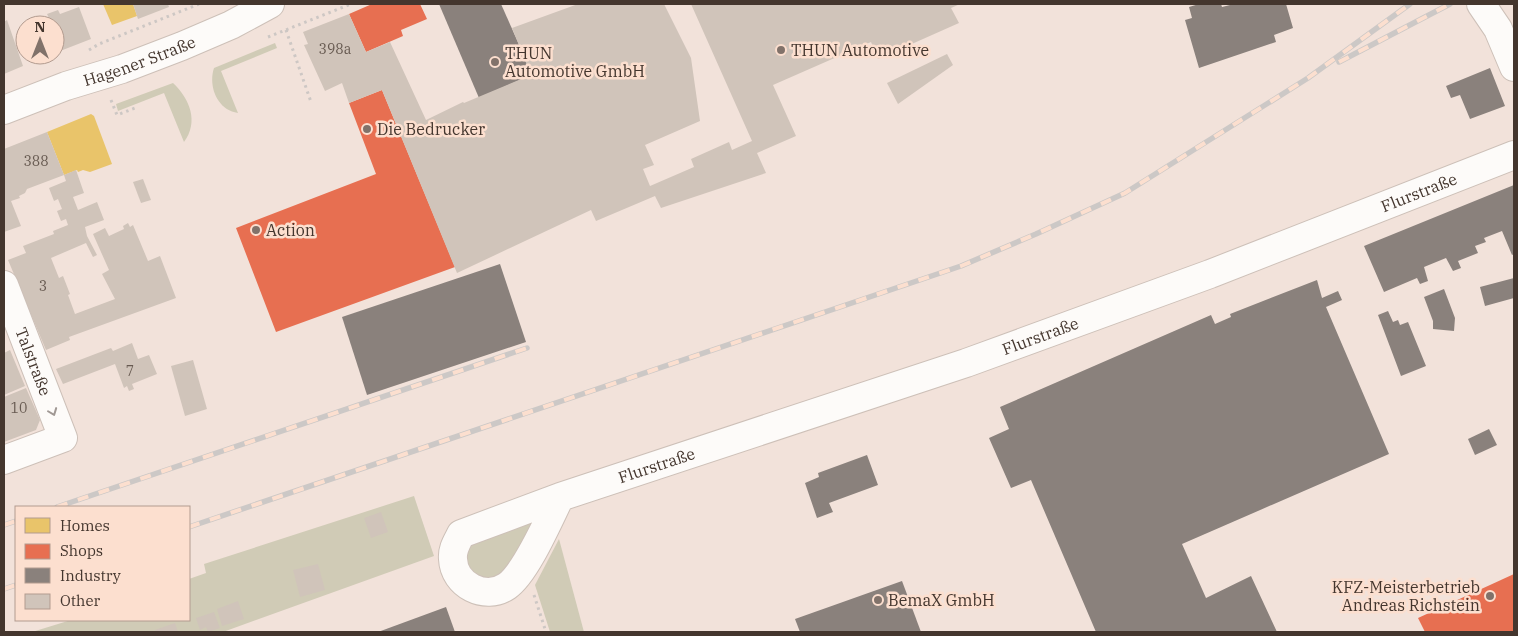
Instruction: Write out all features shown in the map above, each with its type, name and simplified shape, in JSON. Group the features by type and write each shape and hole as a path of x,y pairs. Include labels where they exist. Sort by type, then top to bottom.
{"street":[{"name":"Hagener Straße","path":"4,110 66,86 122,69 182,46 231,25 270,4"},
{"path":"1481,4 1498,29 1514,67"},
{"name":"Flurstraße","path":"560,497 525,566 514,580 506,587 492,592 480,592 466,585 455,569 453,558 455,545 461,534 560,497 966,363 1219,271 1514,155"},
{"name":"Talstraße","path":"4,285 63,438 4,460"}],"path":[{"path":"84,54 99,44 199,4"},
{"path":"286,30 311,102"},
{"path":"111,99 117,115 136,108"},
{"path":"525,566 546,632"}],"shaded area":[{"path":"275,43 277,48 221,71 238,113 225,107 213,89 212,75 214,68"},
{"path":"173,83 188,103 192,119 189,134 184,142 164,93 118,111 116,104"},
{"path":"414,496 434,556 223,632 32,632 68,621 190,621 190,579 206,573 204,564"},
{"path":"544,504 523,565 482,590 456,545"},
{"path":"559,539 584,632 550,632 535,585"}],"building: Homes":[{"path":"103,4 133,4 137,16 112,25"},
{"path":"91,114 94,116 112,164 90,172 83,170 78,172 77,170 64,175 47,132"}],"building: Shops":[{"path":"372,4 420,4 427,19 401,30 403,36 366,52 349,14"},
{"path":"382,90 455,267 276,332 236,228 376,174 349,103"},
{"name":"KFZ-Meisterbetrieb Andreas Richstein","path":"1514,574 1514,632 1425,632 1418,618"}],"building: Industry":[{"name":"THUN Automotive GmbH","path":"439,4 501,4 531,75 479,98"},
{"path":"1199,4 1221,4 1222,7 1234,4 1286,4 1293,28 1274,35 1276,42 1199,68 1185,20 1192,18 1189,7"},
{"path":"1490,68 1505,106 1470,119 1460,95 1451,98 1446,86"},
{"path":"1514,185 1514,254 1512,255 1502,231 1484,238 1486,242 1475,246 1478,253 1458,261 1461,268 1453,271 1446,258 1424,267 1428,281 1420,284 1417,278 1384,292 1364,246"},
{"path":"500,264 526,342 367,395 342,317"},
{"path":"1514,278 1514,298 1485,306 1480,287"},
{"path":"1317,280 1322,298 1338,291 1342,300 1326,307 1389,454 1182,544 1206,598 1251,576 1277,632 1096,632 1031,480 1011,488 989,438 1009,429 1000,407 1211,315 1215,324 1231,317 1230,314"},
{"path":"1444,289 1455,318 1454,331 1433,329 1433,321 1424,297"},
{"path":"1388,311 1393,322 1398,320 1400,325 1408,322 1426,366 1401,376 1378,315"},
{"path":"1489,429 1497,445 1475,455 1468,439"},
{"path":"867,455 878,485 829,503 833,512 817,518 805,483 819,477 818,473"},
{"name":"BemaX GmbH","path":"902,581 921,632 800,632 795,619"},
{"path":"446,607 455,632 378,632"}],"building: Other":[{"path":"133,4 168,4 169,7 138,19"},
{"path":"578,4 664,4 691,58 700,121 645,145 654,165 643,169 650,186 694,167 691,159 729,142 732,150 752,141 691,4 960,4 951,8 959,23 878,59 871,42 773,85 796,136 757,153 766,173 661,208 655,196 596,221 591,210 457,273 382,90 349,103 342,83 325,91 304,45 308,44 303,32 349,14 366,52 390,42 426,120 463,102 531,75 512,28"},
{"path":"79,7 91,39 65,49 65,15 47,14 58,10 60,14"},
{"path":"7,20 15,43 15,65 23,66 4,74 4,22"},
{"path":"947,54 953,65 898,104 887,83"},
{"path":"47,132 64,175 27,189 25,193 19,196 20,198 11,201 21,226 4,232 4,149"},
{"path":"76,170 84,193 73,197 78,210 97,202 104,220 85,227 87,236 97,255 93,257 86,243 51,258 59,278 63,276 75,314 115,299 102,274 109,270 93,234 105,228 109,236 124,229 123,226 128,223 130,227 133,225 148,261 160,256 176,298 69,337 70,340 46,350 8,260 26,253 23,246 54,234 53,231 68,225 66,219 61,221 57,211 62,209 58,199 54,201 49,188 66,181 64,175"},
{"path":"143,179 151,200 141,203 133,182"},
{"path":"132,343 138,359 149,355 157,374 132,384 134,389 129,391 127,386 124,388 115,364 63,384 56,369 111,348 113,351"},
{"path":"10,350 25,386 4,395 4,353"},
{"path":"193,360 207,409 185,416 171,366"},
{"path":"26,388 40,420 36,430 4,442 4,397"},
{"path":"381,512 388,532 371,538 364,518"},
{"path":"318,564 325,590 300,597 293,570"},
{"path":"238,601 244,619 222,626 217,609"},
{"path":"214,612 220,628 208,632 206,627 200,630 196,618"},
{"path":"175,623 178,632 156,632 155,630"}],"railway":[{"path":"190,527 961,266 1036,234 1125,193 1308,78 1410,4"},
{"path":"1339,62 1450,4"},
{"path":"60,506 527,348"},
{"path":"4,525 15,521"},
{"path":"4,589 15,585"}],"place":[{"name":"THUN Automotive","path":"781,50"},
{"name":"THUN Automotive GmbH","path":"495,62"},
{"name":"Die Bedrucker","path":"367,129"},
{"name":"Action","path":"256,230"},
{"name":"KFZ-Meisterbetrieb Andreas Richstein","path":"1490,596"},
{"name":"BemaX GmbH","path":"878,600"}]}
